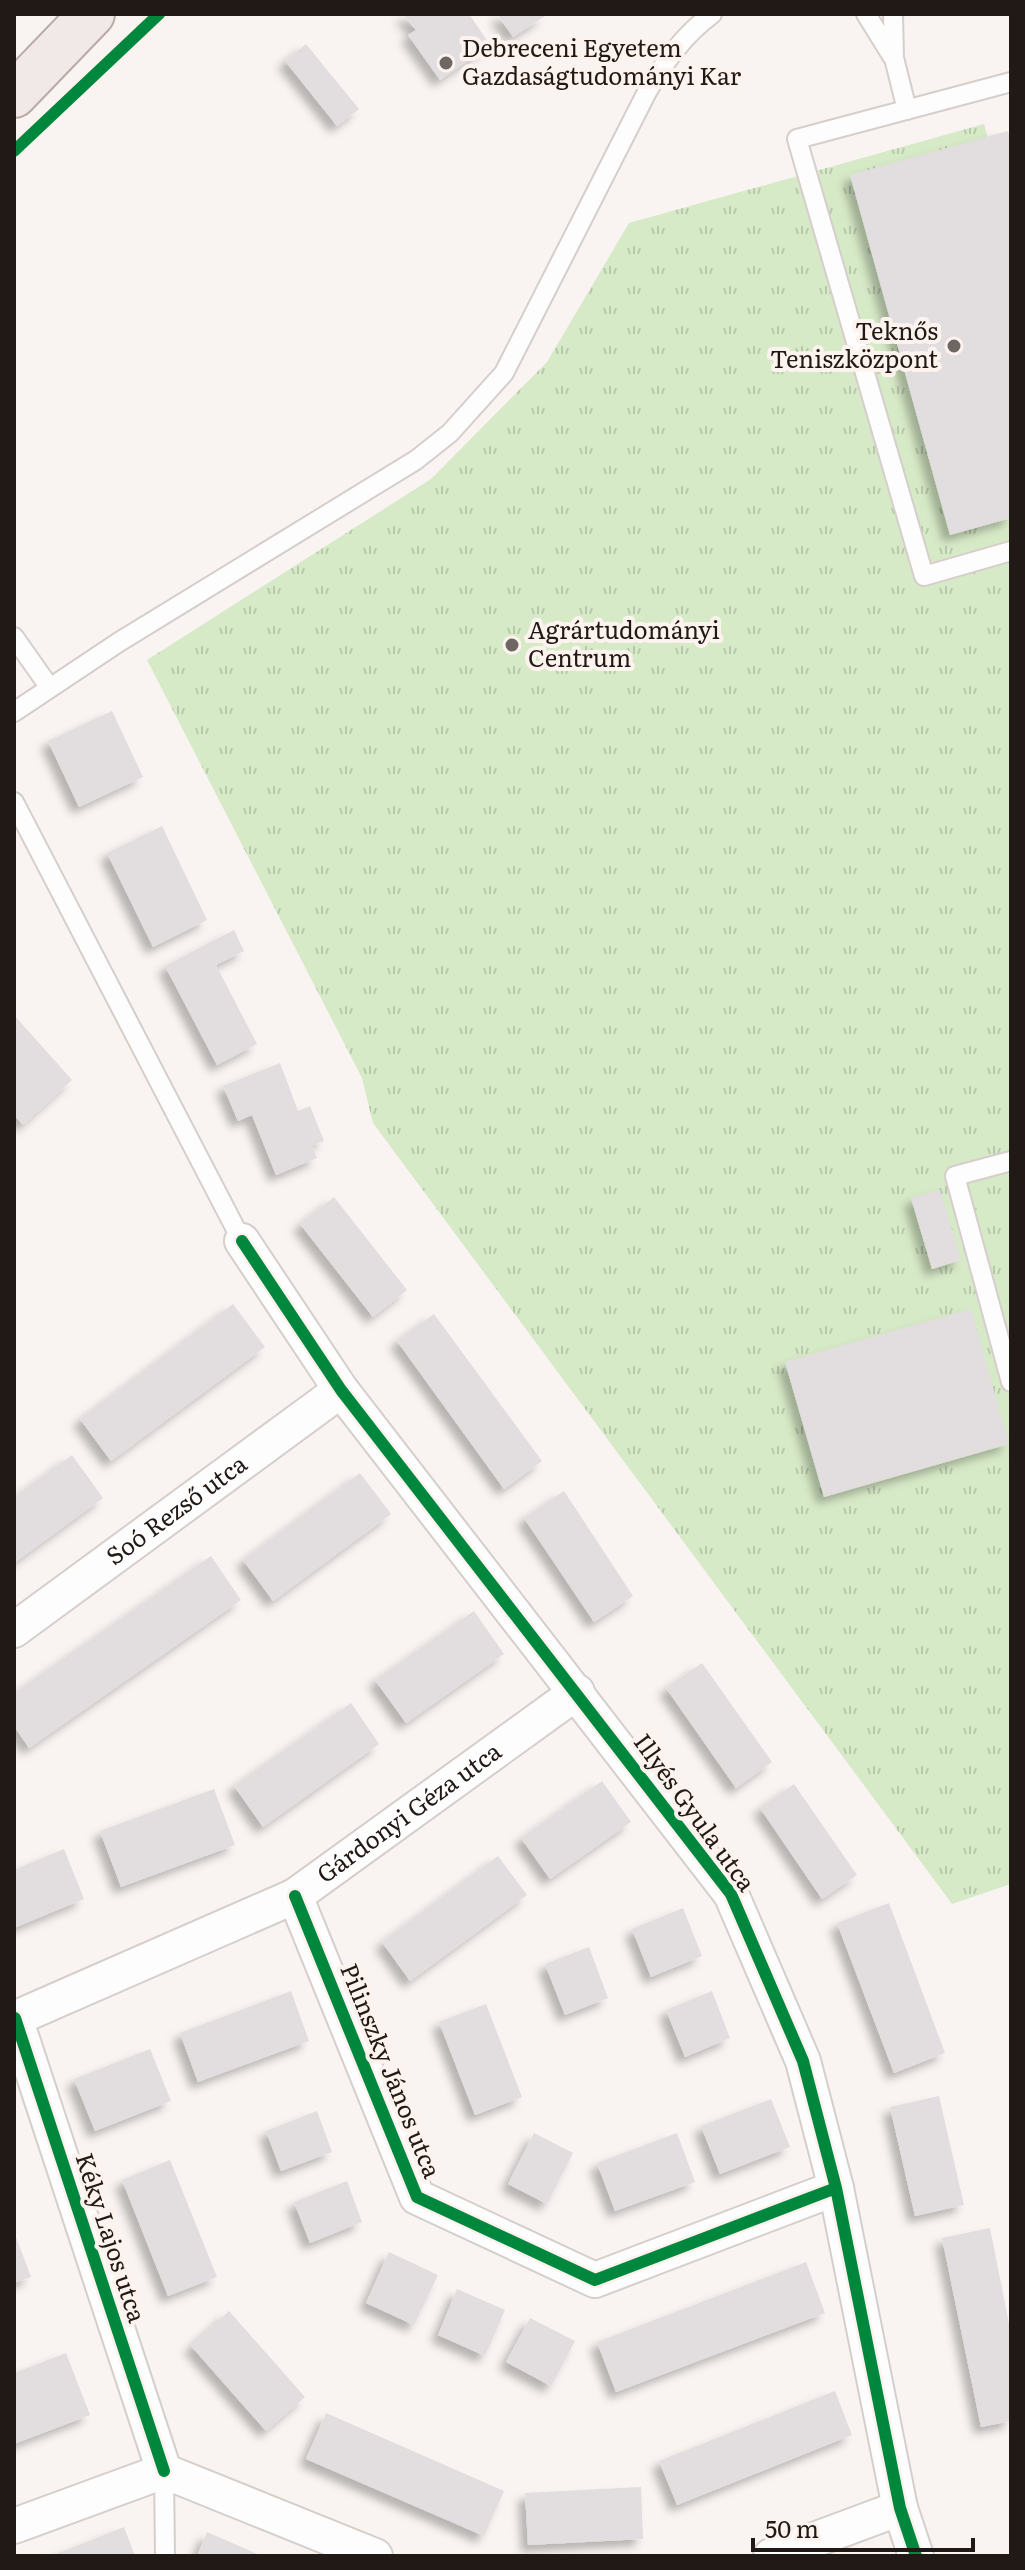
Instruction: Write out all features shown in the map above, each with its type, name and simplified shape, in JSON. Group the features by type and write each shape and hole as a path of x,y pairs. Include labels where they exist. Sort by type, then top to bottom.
{"main road":[{"path":"14,95 92,14"}],"street":[{"name":"Illyés Gyula utca","path":"242,1241 341,1390 731,1894 803,2061 836,2188 900,2508 916,2556"},
{"name":"Soó Rezső utca","path":"14,1630 341,1390"},
{"name":"Gárdonyi Géza utca","path":"14,2019 295,1896 577,1692"},
{"name":"Pilinszky János utca","path":"295,1896 417,2197 595,2280 836,2188"},
{"name":"Kéky Lajos utca","path":"14,2019 164,2471"},
{"path":"14,2526 164,2471 375,2556"},
{"path":"771,2556 900,2508"}],"lane":[{"path":"14,712 119,642 416,460 450,433 504,373 668,56 712,14"},
{"path":"866,14 894,58"},
{"path":"893,14 894,58 907,110"},
{"path":"1011,82 797,139 924,576 1011,551"},
{"path":"14,637 50,688"},
{"path":"14,802 242,1241"},
{"path":"1011,1161 955,1176 1011,1382"},
{"path":"164,2471 165,2556"}],"green space":[{"name":"Agrártudományi Centrum","path":"984,124 1011,217 1011,1884 952,1904 373,1123 362,1078 147,660 431,479 547,362 629,223"}],"building":[{"name":"Debreceni Egyetem Gazdaságtudományi Kar","path":"402,14 469,14 490,45 440,80 408,35 416,30"},
{"name":"Debreceni Egyetem Gazdaságtudományi Kar","path":"497,14 543,14 545,16 513,37"},
{"path":"306,44 359,109 337,126 285,61"},
{"name":"Teknős Teniszközpont","path":"1008,131 1011,143 1011,518 950,535 850,175"},
{"path":"112,711 143,777 79,807 48,741"},
{"path":"162,826 207,920 153,947 107,853"},
{"path":"234,930 244,951 216,965 257,1044 217,1065 165,966"},
{"path":"14,1015 72,1080 23,1125 14,1115"},
{"path":"280,1063 298,1111 310,1106 324,1141 312,1145 317,1158 276,1175 252,1115 238,1121 223,1086"},
{"path":"940,1190 961,1260 932,1269 911,1198"},
{"path":"334,1197 407,1290 373,1317 300,1224"},
{"path":"233,1304 265,1347 111,1461 80,1419"},
{"path":"971,1309 1009,1444 824,1497 785,1362"},
{"path":"434,1314 542,1461 504,1489 397,1341"},
{"path":"72,1455 103,1498 14,1563 14,1497"},
{"path":"360,1473 391,1514 273,1601 243,1560"},
{"path":"564,1491 633,1596 594,1622 524,1518"},
{"path":"211,1556 241,1600 29,1748 14,1726 14,1693"},
{"path":"474,1611 504,1654 406,1723 375,1680"},
{"path":"702,1663 772,1762 736,1788 666,1688"},
{"path":"351,1703 379,1744 263,1827 234,1786"},
{"path":"602,1781 631,1822 550,1879 521,1838"},
{"path":"794,1784 857,1875 822,1899 760,1808"},
{"path":"214,1789 235,1845 121,1887 100,1831"},
{"path":"64,1849 84,1899 14,1928 14,1870"},
{"path":"498,1856 527,1895 410,1981 382,1942"},
{"path":"889,1903 945,2053 894,2073 837,1923"},
{"path":"683,1908 702,1956 651,1977 632,1929"},
{"path":"589,1947 608,1998 565,2015 545,1964"},
{"path":"291,1991 309,2041 198,2082 180,2033"},
{"path":"712,1991 730,2038 685,2057 666,2010"},
{"path":"486,2004 522,2097 475,2115 439,2022"},
{"path":"150,2049 171,2101 95,2131 74,2079"},
{"path":"939,2096 964,2205 915,2216 890,2107"},
{"path":"771,2099 790,2147 720,2174 701,2126"},
{"path":"317,2111 332,2152 281,2171 266,2131"},
{"path":"534,2133 573,2153 547,2204 508,2184"},
{"path":"677,2133 695,2182 615,2211 597,2163"},
{"path":"170,2160 217,2277 168,2296 122,2180"},
{"path":"347,2181 362,2222 310,2243 294,2202"},
{"path":"990,2228 1011,2334 1011,2421 981,2427 942,2238"},
{"path":"14,2232 31,2277 14,2283"},
{"path":"389,2252 438,2275 414,2325 366,2303"},
{"path":"806,2262 825,2313 616,2392 597,2342"},
{"path":"457,2289 505,2310 485,2356 438,2335"},
{"path":"229,2311 305,2397 266,2431 191,2346"},
{"path":"530,2318 575,2341 551,2386 506,2362"},
{"path":"66,2353 90,2415 14,2444 14,2373"},
{"path":"835,2391 852,2435 677,2505 659,2461"},
{"path":"326,2413 504,2491 484,2536 306,2459"},
{"path":"641,2487 643,2539 528,2545 525,2493"},
{"path":"124,2527 135,2556 51,2556"},
{"path":"207,2532 262,2556 197,2556"}],"cycle path":[{"path":"14,151 159,14"},
{"path":"242,1241 341,1390 731,1894 803,2061 836,2188 900,2508 916,2556"},
{"path":"295,1896 417,2197 595,2280 836,2188"},
{"path":"15,2018 164,2471"}],"place":[{"name":"Debreceni Egyetem Gazdaságtudományi Kar","path":"446,63"},
{"name":"Teknős Teniszközpont","path":"954,346"},
{"name":"Agrártudományi Centrum","path":"512,645"}]}
